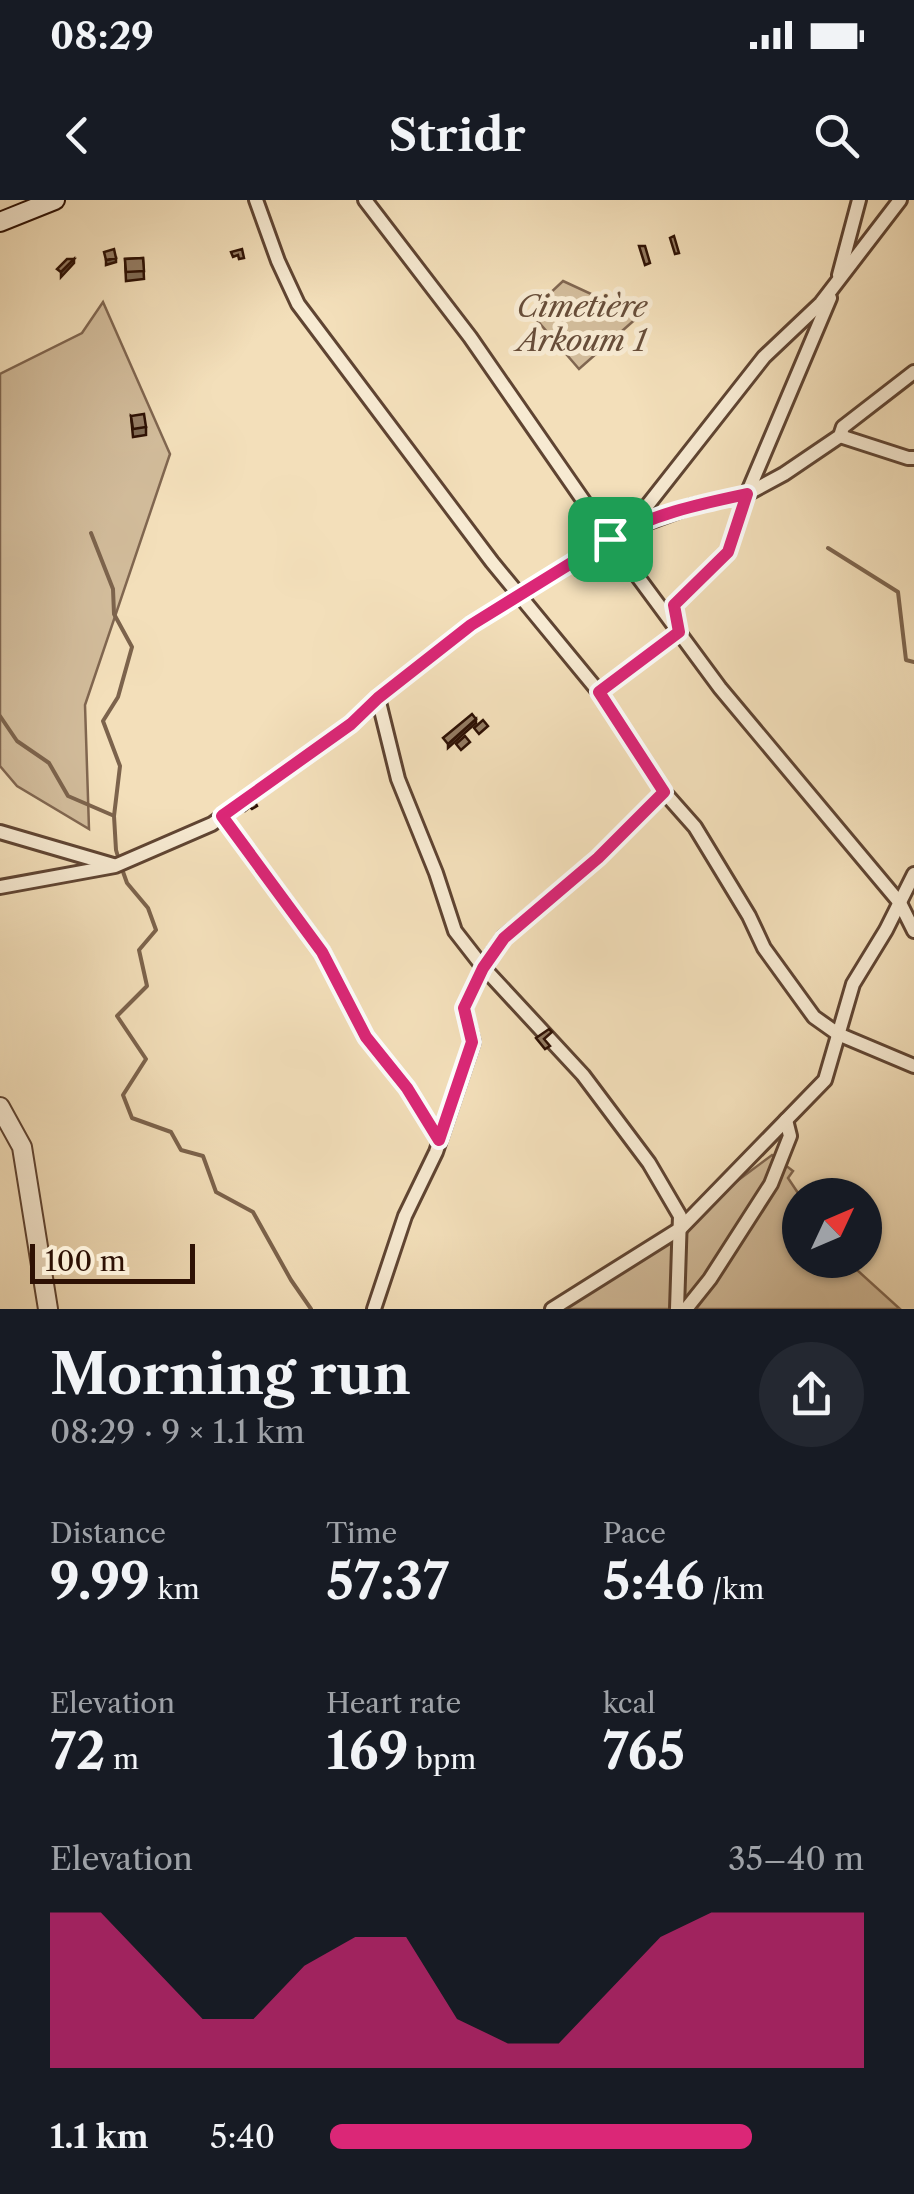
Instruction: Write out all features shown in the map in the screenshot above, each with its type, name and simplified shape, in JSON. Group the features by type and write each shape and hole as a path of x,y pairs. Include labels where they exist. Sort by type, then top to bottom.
{"street":[{"path":"0,222 56,200"},
{"path":"256,200 298,304 481,548 599,692 664,792 694,827 749,916 764,948 814,1017 838,1034 914,1066"},
{"path":"365,200 470,337 610,539 720,688 900,902 914,931"},
{"path":"679,632 674,605 728,552 747,494 838,282 859,200"},
{"path":"632,526 764,356 821,303 900,200"},
{"path":"0,887 115,866 212,824 351,724 471,625 632,526 692,506 747,494 784,474 840,436 844,427 914,372"},
{"path":"840,436 914,458"},
{"path":"599,692 679,632"},
{"path":"378,698 398,779 455,932 582,1076 638,1148 680,1216 677,1309"},
{"path":"374,1309 472,1042 464,1008 483,968 504,938 598,858 664,792"},
{"path":"222,816 322,952 366,1037 407,1088 439,1140"},
{"path":"0,832 115,866"},
{"path":"552,1309 681,1228 824,1080 853,984 914,874"},
{"path":"0,1107 22,1147 48,1309"},
{"path":"686,1309 771,1184 790,1136 786,1120"}],"green space":[{"name":"Cimetière Arkoum 1","path":"563,281 639,316 579,369 530,312"},
{"path":"103,302 170,454 85,705 89,829 17,786 0,766 0,374 82,333"},
{"path":"772,1155 793,1171 788,1178 782,1178 782,1278 866,1278 900,1309 565,1309"}],"building":[{"path":"674,236 679,253 675,254 670,238"},
{"path":"639,246 645,246 650,263 645,265"},
{"path":"114,249 116,258 106,260 104,252"},
{"path":"242,249 244,258 233,257 231,252"},
{"path":"143,258 144,271 126,272 125,259"},
{"path":"67,259 74,259 61,272 57,269"},
{"path":"144,414 146,427 133,429 131,416"},
{"path":"472,714 476,719 448,744 443,738"},
{"path":"483,720 488,726 479,734 474,728"},
{"path":"465,736 470,742 461,750 456,744"},
{"path":"253,798 257,806 245,811 241,806"},
{"path":"549,1029 552,1032 544,1039 550,1046 545,1049 536,1038"}],"waterway":[{"path":"91,533 113,589 114,614 132,647 118,697 103,721 120,766 114,816 119,860"},
{"path":"828,548 898,592 906,660 914,662"},
{"path":"0,716 17,741 49,763 68,796 112,815"},
{"path":"122,869 127,883 148,908 156,930 139,950 147,986 117,1016 146,1059 123,1095 132,1118 171,1132 181,1150 203,1156 216,1192 253,1212 311,1309"}],"route":[{"path":"747,494 728,552 674,605 679,632 599,692 664,792 598,858 504,938 483,968 464,1008 472,1042 439,1140 407,1088 366,1037 322,952 222,816 351,724 471,625 610,539 632,526 692,506 747,494"}]}
